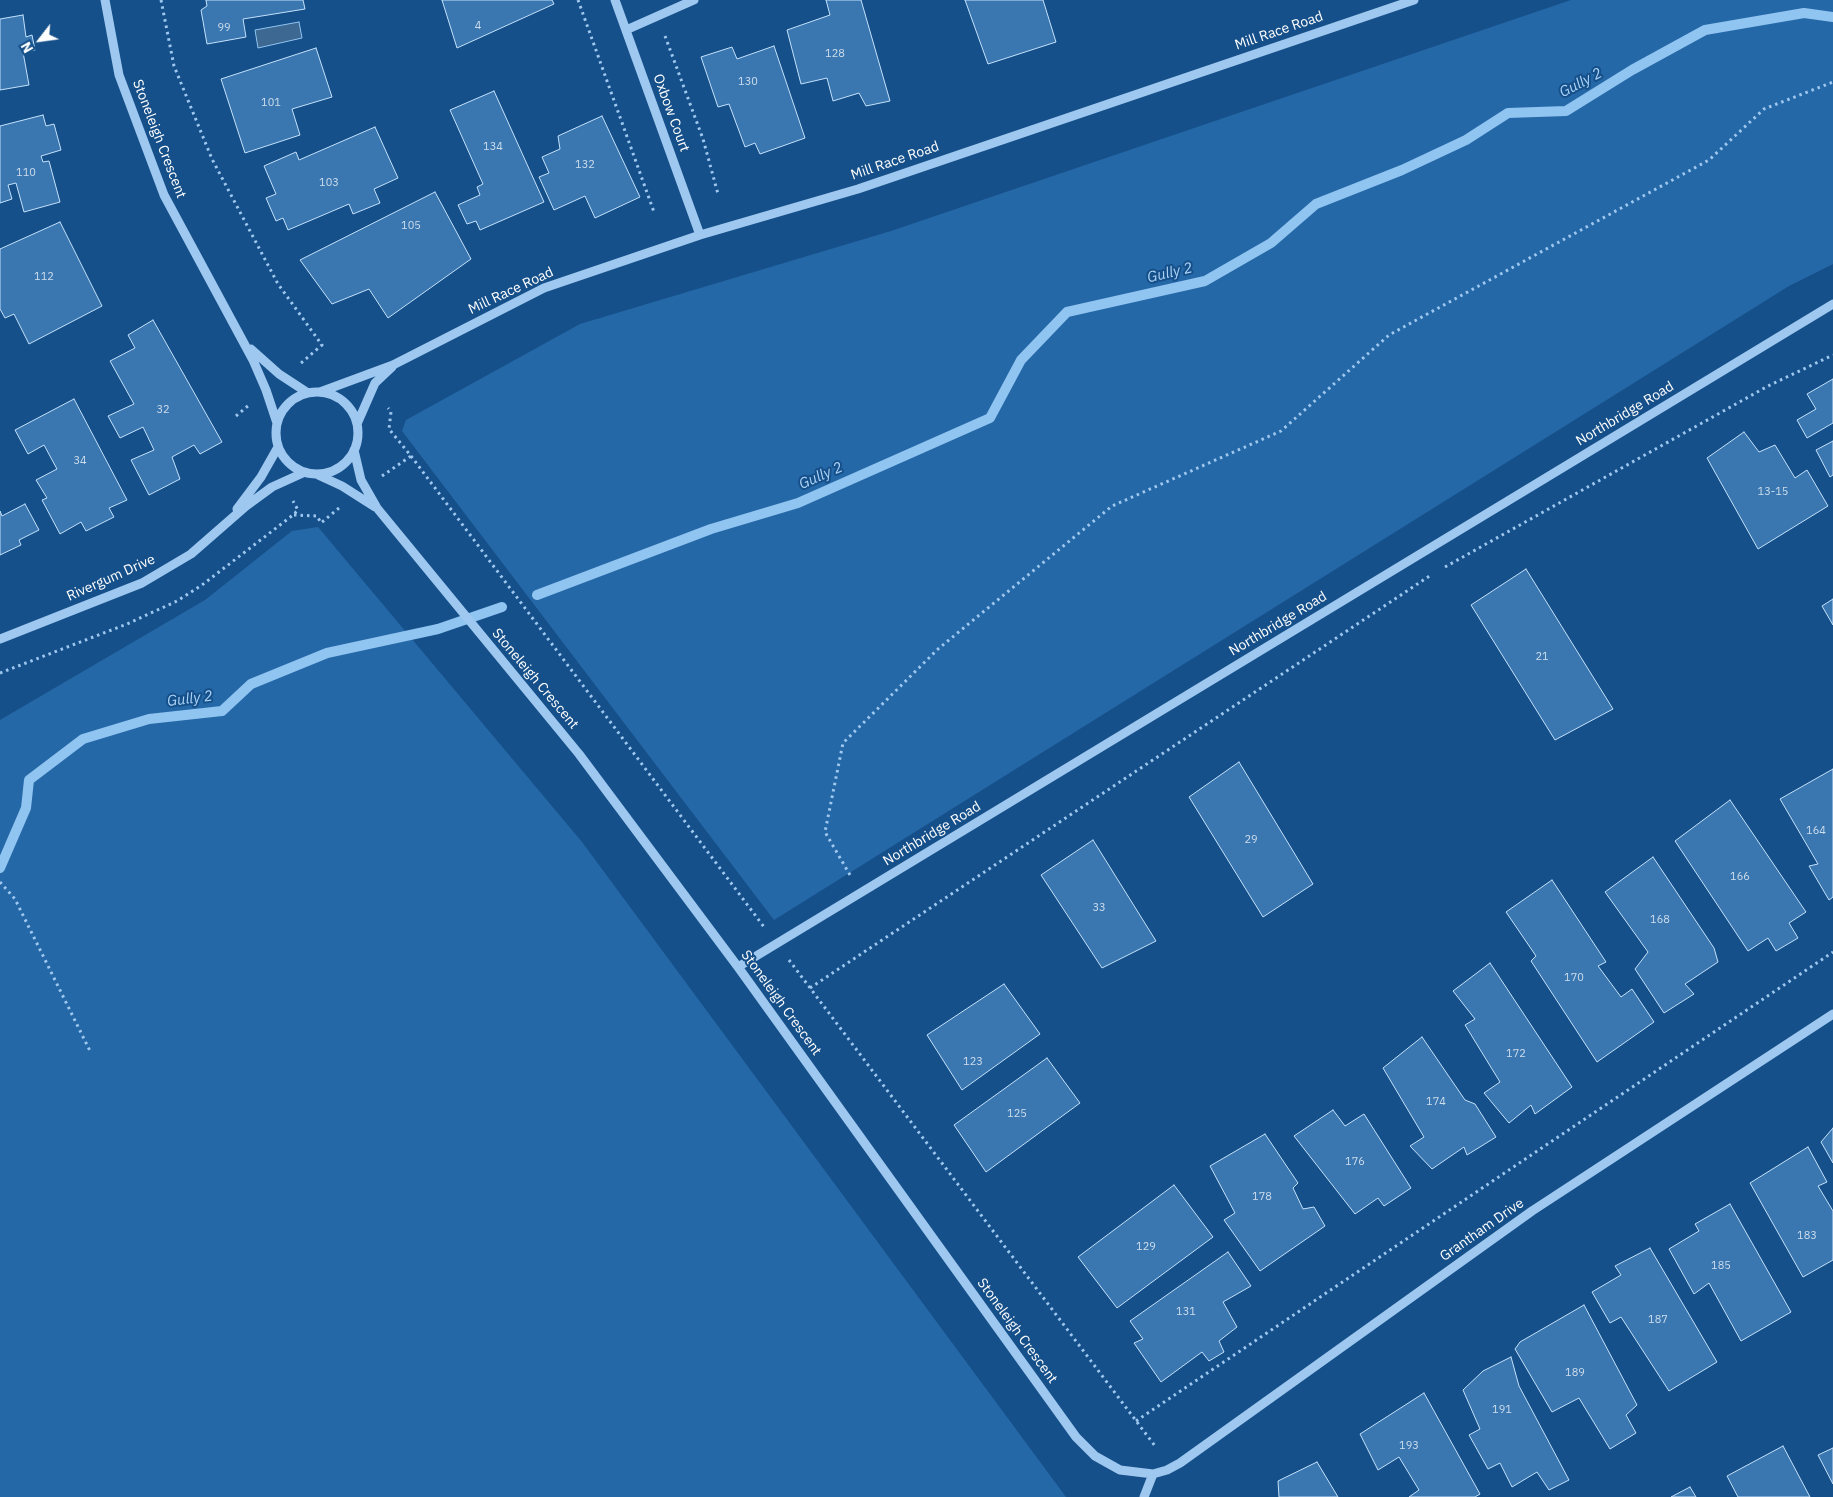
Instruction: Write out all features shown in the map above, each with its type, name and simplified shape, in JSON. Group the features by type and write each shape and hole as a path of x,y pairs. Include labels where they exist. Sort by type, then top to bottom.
{"street":[{"name":"Stoneleigh Crescent","path":"105,0 119,74 164,196 238,333 266,390 277,423 276,436 278,447 290,463 305,472 316,474 342,486 377,508"},
{"name":"Oxbow Court","path":"615,0 700,234"},
{"path":"626,30 694,0"},
{"name":"Mill Race Road","path":"320,392 393,365 544,288 700,234 858,189 1414,0"},
{"name":"Northbridge Road","path":"738,967 1833,304"},
{"name":"Stoneleigh Crescent","path":"238,333 256,355 308,393"},
{"name":"Mill Race Road","path":"357,424 375,383 393,365"},
{"path":"277,423 287,405 296,398 308,393 320,392 341,400 350,410 357,424"},
{"name":"Stoneleigh Crescent","path":"316,474 327,473 348,460 354,450 357,424"},
{"name":"Rivergum Drive","path":"225,526 261,477 278,447"},
{"name":"Stoneleigh Crescent","path":"354,450 361,480 377,508 580,754 738,967 1076,1437 1096,1456 1120,1470 1153,1474"},
{"name":"Rivergum Drive","path":"0,639 142,583 191,554 272,487 305,472"},
{"name":"Grantham Drive","path":"1153,1474 1180,1463 1532,1211 1833,1014"},
{"path":"1144,1497 1153,1474"}],"path":[{"path":"161,0 174,66 212,159 278,284 322,345 285,377"},
{"path":"578,0 654,212"},
{"path":"658,16 703,138 718,194"},
{"path":"861,893 825,832 843,743 938,649 1112,506 1281,432 1389,335 1709,160 1764,108 1833,82"},
{"path":"810,988 1437,571 1768,386 1833,355"},
{"path":"236,416 266,390"},
{"path":"0,882 15,899 91,1053"},
{"path":"1136,1421 1833,952"}],"shaded area":[{"path":"1571,0 1833,0 1833,264 1789,286 774,920 402,431 406,420 580,324 891,231"},
{"path":"299,22 302,38 258,48 255,30"},
{"path":"318,527 582,842 1066,1497 0,1497 0,720 205,600 292,531"}],"building":[{"path":"206,0 303,0 305,9 243,19 246,37 207,44 201,10 207,6"},
{"path":"442,0 552,0 554,4 457,48"},
{"path":"826,0 861,0 890,101 866,106 859,93 833,101 827,78 801,84 787,30 830,15"},
{"path":"965,0 1043,0 1056,42 988,64"},
{"path":"23,15 26,37 32,35 35,50 23,52 29,85 0,90 0,19"},
{"path":"774,46 805,138 760,154 755,143 745,147 729,104 718,107 701,57 732,47 737,59"},
{"path":"316,48 332,97 292,109 300,135 245,153 221,79"},
{"path":"494,91 544,202 480,230 476,221 467,224 458,205 480,195 477,187 483,184 450,110"},
{"path":"43,115 46,126 54,124 61,150 41,156 43,162 49,161 60,202 24,212 16,183 8,185 12,199 0,203 0,126"},
{"path":"602,116 640,197 595,218 585,196 554,210 539,177 549,173 542,157 560,149 558,136"},
{"path":"375,127 398,178 374,189 380,203 353,214 349,204 288,230 283,218 276,221 266,198 276,194 264,166 296,152 299,160"},
{"path":"435,192 471,259 388,318 369,289 332,304 300,260"},
{"path":"60,222 102,306 29,344 14,314 5,318 0,309 0,249"},
{"path":"153,320 222,442 200,454 194,445 172,457 180,479 149,495 131,460 154,450 143,427 120,438 108,416 134,404 110,361 135,348 128,335"},
{"path":"1833,379 1833,423 1807,438 1797,420 1816,409 1807,394"},
{"path":"74,399 127,500 109,508 114,517 86,531 81,522 60,534 42,500 47,498 36,480 57,469 44,445 28,454 15,430"},
{"path":"1744,432 1759,452 1775,445 1795,478 1807,470 1828,506 1758,549 1707,458"},
{"path":"1833,441 1833,475 1830,477 1816,450"},
{"path":"25,504 39,530 19,540 21,545 0,555 0,511 2,516"},
{"path":"1526,569 1613,709 1555,740 1471,605"},
{"path":"1833,599 1833,625 1822,606"},
{"path":"1239,762 1313,884 1263,917 1189,797"},
{"path":"1833,769 1833,897 1829,900 1809,866 1818,864 1780,799"},
{"path":"1730,800 1806,912 1789,923 1798,938 1776,951 1768,938 1748,951 1675,841"},
{"path":"1093,840 1156,941 1102,968 1041,875"},
{"path":"1653,857 1714,948 1718,962 1685,984 1694,994 1664,1013 1635,969 1648,952 1605,892"},
{"path":"1552,880 1606,962 1598,966 1621,997 1632,989 1654,1022 1597,1062 1531,961 1536,956 1506,912"},
{"path":"1490,963 1572,1087 1535,1114 1531,1105 1509,1123 1484,1093 1500,1082 1465,1025 1475,1019 1453,991"},
{"path":"1004,984 1040,1034 962,1090 927,1035"},
{"path":"1422,1037 1465,1100 1475,1104 1496,1137 1467,1155 1464,1147 1432,1169 1410,1146 1424,1137 1383,1068"},
{"path":"1047,1058 1080,1103 986,1172 954,1125"},
{"path":"1333,1110 1345,1126 1364,1114 1411,1188 1384,1206 1378,1198 1355,1214 1294,1136"},
{"path":"1833,1128 1833,1163 1821,1142"},
{"path":"1265,1134 1298,1183 1293,1188 1303,1209 1314,1207 1325,1226 1260,1271 1224,1220 1235,1213 1210,1166"},
{"path":"1808,1147 1827,1182 1818,1186 1833,1211 1833,1260 1803,1277 1750,1183"},
{"path":"1174,1185 1213,1237 1117,1308 1078,1257"},
{"path":"1730,1204 1791,1312 1741,1341 1709,1283 1694,1294 1669,1249 1699,1231 1695,1224"},
{"path":"1650,1248 1717,1362 1669,1391 1621,1317 1610,1323 1592,1292 1621,1275 1615,1266"},
{"path":"1228,1252 1251,1286 1223,1302 1237,1327 1219,1341 1224,1352 1209,1361 1202,1352 1161,1382 1134,1343 1143,1339 1130,1321"},
{"path":"1584,1305 1637,1405 1626,1415 1636,1433 1610,1449 1579,1398 1552,1412 1515,1349 1520,1342"},
{"path":"1511,1357 1519,1386 1569,1480 1549,1490 1537,1472 1512,1487 1500,1463 1488,1469 1469,1435 1480,1429 1463,1390 1483,1371"},
{"path":"1424,1393 1480,1494 1475,1497 1409,1497 1419,1490 1399,1457 1378,1470 1360,1434"},
{"path":"1783,1446 1810,1497 1738,1497 1727,1476"},
{"path":"1833,1448 1833,1484 1818,1455"},
{"path":"1317,1462 1338,1497 1279,1497 1278,1481"},
{"path":"1690,1487 1696,1497 1671,1497"}],"waterway":[{"name":"Gully 2","path":"537,595 711,529 798,503 990,418 1021,360 1067,312 1205,281 1271,243 1316,204 1402,170 1466,140 1508,113 1566,111 1632,70 1705,30 1804,13 1833,17"},
{"name":"Gully 2","path":"0,868 26,808 29,780 83,739 149,719 222,711 251,684 327,653 438,629 502,607"}]}
